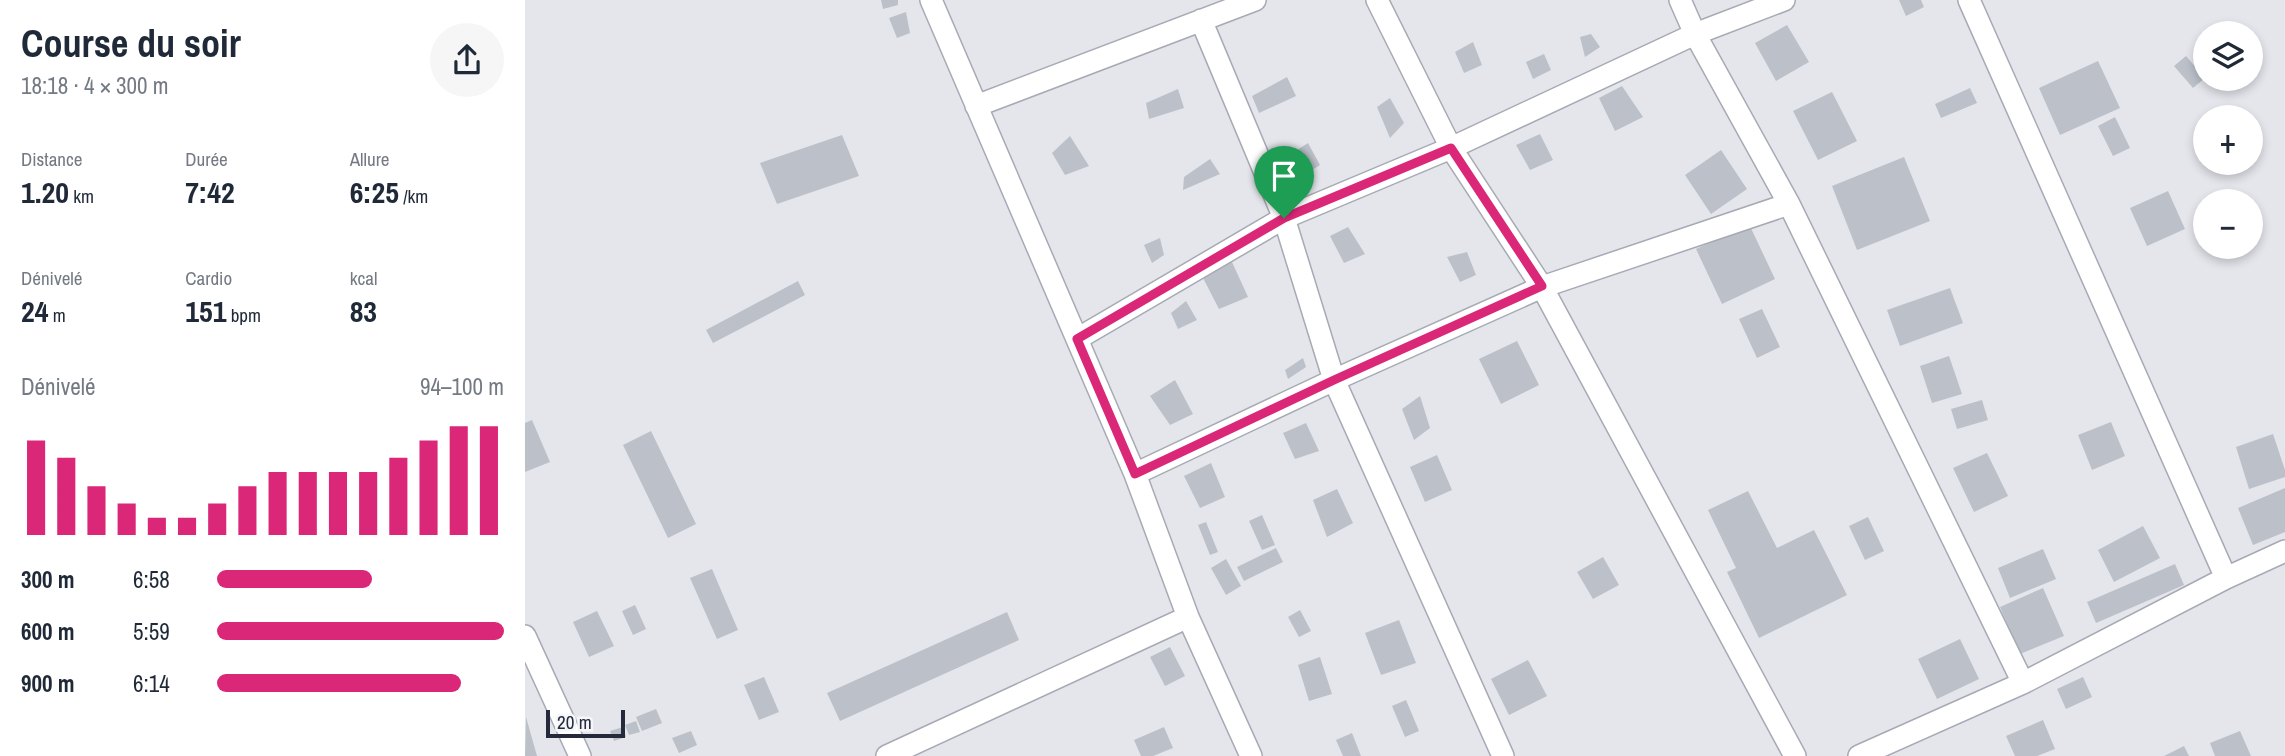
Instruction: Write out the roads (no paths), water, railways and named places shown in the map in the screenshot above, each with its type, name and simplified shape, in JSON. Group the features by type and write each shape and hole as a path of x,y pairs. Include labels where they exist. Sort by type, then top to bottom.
{"street":[{"path":"931,0 1135,474 1188,617 1251,756"},
{"path":"976,106 1255,0"},
{"path":"1377,0 1451,148 1542,286 1795,756"},
{"path":"1680,0 1695,34 1789,204 2024,683"},
{"path":"1077,339 1284,218 1451,148 1695,34 1784,0"},
{"path":"1969,0 2226,578"},
{"path":"1201,20 1284,218 1334,380 1503,756"},
{"path":"1135,474 1542,286 1789,204"},
{"path":"1860,756 2024,683 2226,578 2285,551"},
{"path":"887,756 1188,617"},
{"path":"525,636 580,756"}]}
